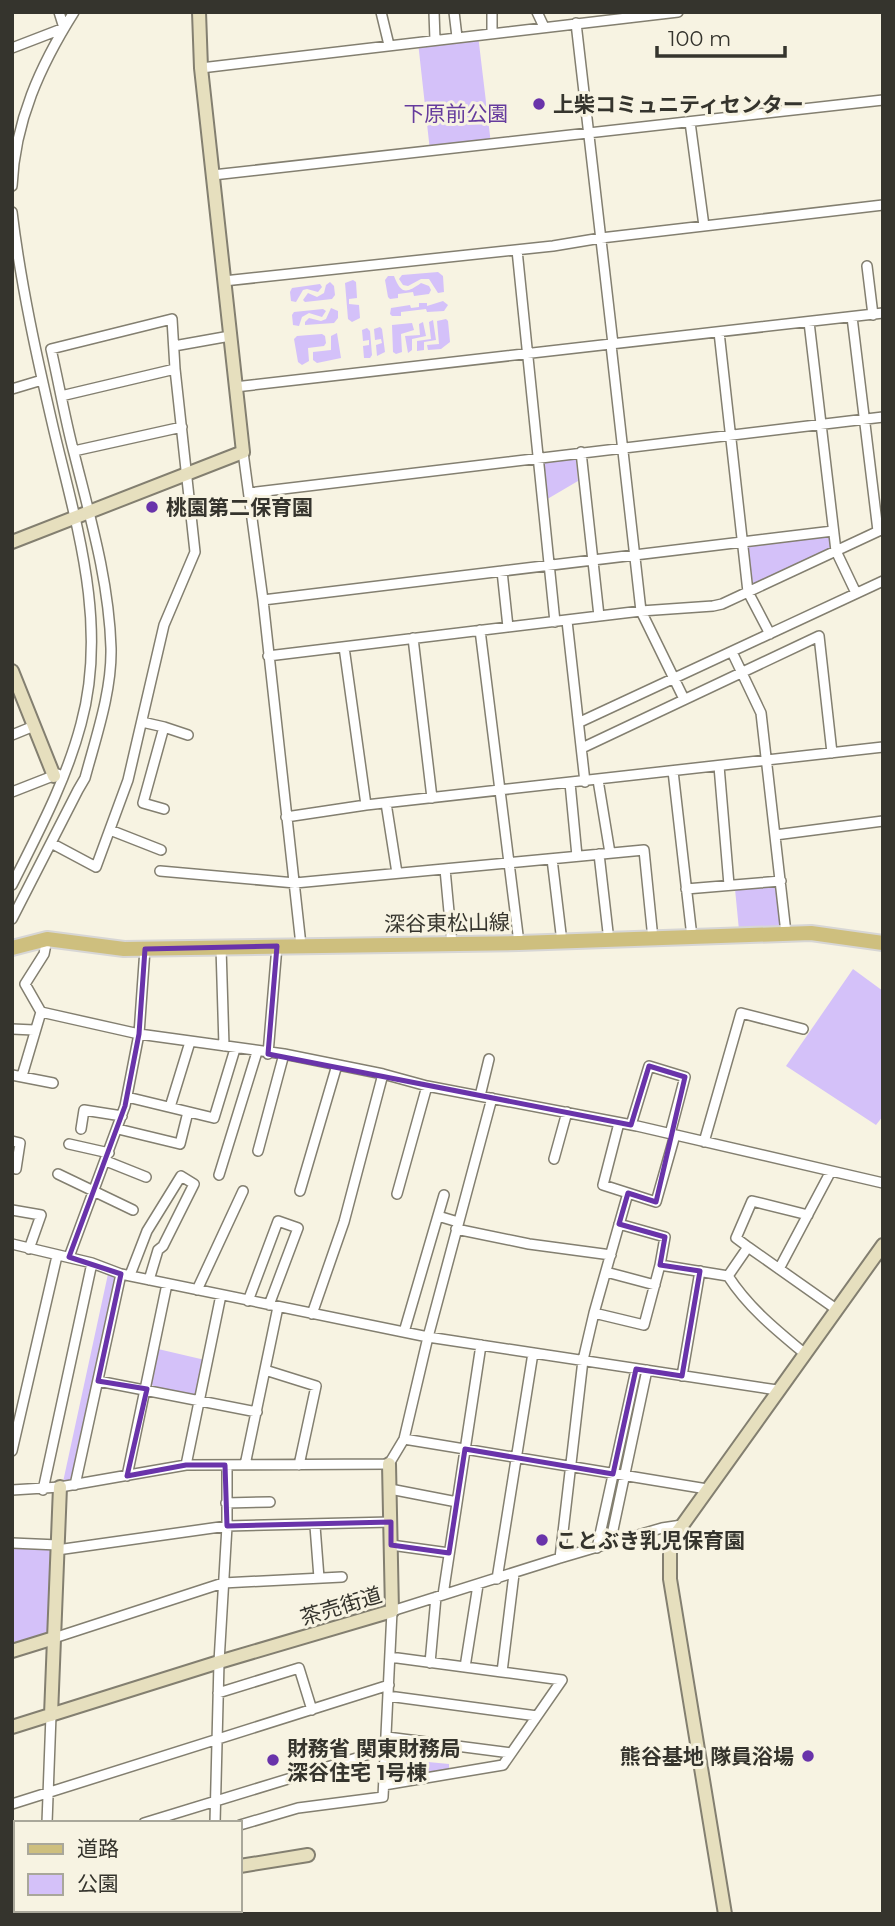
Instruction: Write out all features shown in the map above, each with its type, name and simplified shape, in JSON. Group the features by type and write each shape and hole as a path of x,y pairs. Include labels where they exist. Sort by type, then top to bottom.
{"main road":[{"name":"深谷東松山線","path":"12,948 47,939 124,949 145,949 608,941 786,933 825,934 883,943"}],"street":[{"path":"58,12 64,28"},
{"path":"12,186 16,126 37,76 74,12"},
{"path":"199,12 201,68 235,387 263,600 301,945"},
{"path":"382,12 388,46"},
{"path":"434,12 435,40"},
{"path":"454,12 457,37"},
{"path":"492,12 492,33"},
{"path":"537,12 544,27"},
{"path":"201,68 678,12"},
{"path":"576,23 641,611 684,699"},
{"path":"12,48 64,28"},
{"path":"212,175 883,100"},
{"path":"690,122 704,226"},
{"path":"224,281 517,250 883,205"},
{"path":"12,212 19,271 86,567 92,623 90,667 82,722 12,885"},
{"path":"517,250 555,622"},
{"path":"235,387 878,314 867,266"},
{"path":"268,656 641,611 713,606 880,530 852,317"},
{"path":"12,919 51,843 85,778 108,686 111,649 106,591 90,511 51,349 172,319 195,552 164,625 128,780 96,867 51,843"},
{"path":"809,323 836,551 856,593"},
{"path":"719,332 748,592 770,634"},
{"path":"174,346 230,336"},
{"path":"61,396 175,369"},
{"path":"12,389 42,380"},
{"path":"249,493 883,417"},
{"path":"74,452 182,427"},
{"path":"12,542 243,452"},
{"path":"581,452 599,616"},
{"path":"263,600 834,531"},
{"path":"502,571 508,627"},
{"path":"580,722 856,593 882,585"},
{"path":"567,621 585,782"},
{"path":"480,630 519,943"},
{"path":"582,748 819,636 832,753"},
{"path":"412,638 432,798"},
{"path":"344,646 366,805"},
{"path":"732,652 761,713 786,933"},
{"path":"12,671 34,726 60,773"},
{"path":"142,722 188,734"},
{"path":"12,735 34,726"},
{"path":"164,727 144,803 164,809"},
{"path":"286,817 366,805 883,747"},
{"path":"719,766 729,885"},
{"path":"673,771 692,937"},
{"path":"12,792 60,773"},
{"path":"598,780 610,853"},
{"path":"570,783 577,856"},
{"path":"386,803 397,873"},
{"path":"775,835 883,821"},
{"path":"110,830 161,850"},
{"path":"160,872 295,883 644,850 653,939"},
{"path":"599,854 608,941"},
{"path":"552,859 562,942"},
{"path":"445,869 452,944"},
{"path":"687,889 781,881"},
{"path":"47,939 44,954 25,984 41,1012 139,1034 284,1055 383,1074 427,1086 631,1125 883,1183"},
{"path":"268,1054 277,946"},
{"path":"221,947 224,1046"},
{"path":"69,1257 108,1157 127,1097 139,1034 145,949"},
{"path":"41,1012 17,1075 53,1083"},
{"path":"704,1142 741,1013 803,1029"},
{"path":"12,1029 34,1030"},
{"path":"170,1107 190,1042"},
{"path":"127,1097 214,1118 234,1049"},
{"path":"219,1175 257,1052"},
{"path":"258,1151 284,1055"},
{"path":"480,1096 489,1059"},
{"path":"300,1191 337,1065"},
{"path":"619,1123 603,1185 656,1202 685,1077 649,1066 631,1125"},
{"path":"312,1314 344,1222 383,1074"},
{"path":"397,1194 427,1086"},
{"path":"242,1824 298,1808 383,1797 392,1611 389,1464 404,1439 428,1337 492,1098"},
{"path":"80,1129 83,1110 122,1116"},
{"path":"118,1129 180,1144 188,1112"},
{"path":"554,1159 566,1112"},
{"path":"12,1141 20,1143 16,1169 12,1168"},
{"path":"69,1144 108,1157 146,1177"},
{"path":"779,1269 831,1171"},
{"path":"58,1174 133,1210"},
{"path":"75,1485 125,1275 147,1231 181,1176 194,1184 163,1246 158,1250 149,1280"},
{"path":"197,1290 243,1191"},
{"path":"560,1558 583,1360 628,1193"},
{"path":"404,1332 444,1195"},
{"path":"808,1214 752,1201 736,1238 836,1309"},
{"path":"12,1210 41,1215 30,1248"},
{"path":"438,1216 457,1226 529,1244 611,1255"},
{"path":"245,1465 265,1370 273,1306 298,1228 278,1221 248,1301"},
{"path":"594,1313 645,1325 666,1237 619,1224"},
{"path":"12,1244 92,1263 125,1275 428,1337 778,1390"},
{"path":"725,1914 670,1579 670,1548 706,1489 883,1245"},
{"path":"728,1276 748,1247"},
{"path":"12,1451 57,1256"},
{"path":"43,1490 92,1263"},
{"path":"660,1265 728,1276 742,1298 762,1319 804,1353"},
{"path":"682,1376 700,1271"},
{"path":"606,1272 654,1285"},
{"path":"127,1476 167,1283"},
{"path":"186,1465 221,1295"},
{"path":"430,1662 481,1345"},
{"path":"497,1579 533,1353"},
{"path":"265,1370 316,1386 299,1465"},
{"path":"597,1549 636,1370"},
{"path":"610,1544 648,1370"},
{"path":"98,1381 257,1412"},
{"path":"404,1439 706,1489"},
{"path":"12,1490 60,1488 186,1465 389,1464"},
{"path":"215,1821 227,1465"},
{"path":"47,1821 60,1488"},
{"path":"390,1489 457,1502"},
{"path":"226,1503 270,1502"},
{"path":"12,1544 58,1548 227,1526 315,1526 391,1522"},
{"name":"茶売街道","path":"12,1727 560,1558 662,1528 682,1525"},
{"path":"315,1526 319,1578"},
{"path":"391,1545 449,1553"},
{"path":"502,1672 514,1574"},
{"path":"12,1651 223,1583 342,1577"},
{"path":"465,1667 478,1585"},
{"path":"384,1785 503,1765 562,1681 390,1657"},
{"path":"218,1693 299,1668 312,1710"},
{"path":"12,1804 389,1685"},
{"path":"388,1696 537,1716"},
{"path":"387,1737 512,1753"},
{"path":"150,1821 386,1749"},
{"path":"242,1866 308,1855"}],"highlighted area":[{"path":"277,946 268,1054 631,1125 649,1066 685,1077 656,1202 628,1193 619,1224 665,1237 660,1265 700,1271 682,1376 636,1369 613,1474 465,1449 449,1553 391,1545 391,1522 227,1526 225,1465 186,1465 127,1476 147,1389 98,1381 121,1274 69,1257 125,1106 139,1034 145,949"}],"green space":[{"name":"下原前公園","path":"478,35 491,144 430,151 418,42"},
{"path":"438,272 443,276 444,292 438,293 429,279 421,279 408,286 403,285 399,279 402,275"},
{"path":"388,276 394,276 399,287 405,290 421,283 429,286 431,290 429,294 414,296 413,292 398,294 398,298 390,299 385,280"},
{"path":"353,280 356,282 357,298 349,299 349,304 359,305 360,318 352,322 348,319 345,283"},
{"path":"330,282 334,286 335,295 332,299 303,300 308,293 317,297 324,293"},
{"path":"320,284 322,287 318,292 303,290 296,302 291,301 292,288"},
{"path":"443,301 448,305 444,311 427,312 426,309 401,312 401,316 390,314 391,308 410,305 411,308 419,307 419,303 427,303 427,306"},
{"path":"331,308 338,311 338,318 334,323 305,325 309,318 321,321 326,319"},
{"path":"326,311 322,317 309,313 302,317 299,326 293,325 294,312"},
{"path":"446,319 450,342 441,349 428,350 427,345 439,344 437,321"},
{"path":"433,320 436,340 424,342 424,350 417,351 417,341 431,339 429,322"},
{"path":"423,322 426,336 412,339 412,350 408,353 405,336 420,335 419,324"},
{"path":"412,323 414,330 401,334 402,352 396,354 393,352 392,325"},
{"path":"380,327 385,352 377,356 376,345 382,343 381,339 375,340 374,329"},
{"path":"367,328 370,331 372,355 370,358 364,358 363,346 369,345 369,340 363,341 362,330"},
{"path":"337,333 341,358 317,363 313,360 313,352 331,350 331,336"},
{"path":"322,334 326,343 324,346 308,348 309,361 302,365 298,362 294,339 297,336"},
{"path":"576,458 578,481 544,501 539,464"},
{"path":"830,535 831,549 753,584 747,547"},
{"path":"778,885 780,930 739,930 735,889"},
{"path":"853,969 883,991 883,1116 876,1125 786,1066"},
{"path":"108,1274 117,1276 74,1480 63,1482"},
{"path":"158,1349 205,1360 196,1396 153,1387 151,1381"},
{"path":"12,1543 58,1545 54,1638 12,1651"},
{"path":"407,1760 449,1764 449,1769 405,1775"}],"place":[{"name":"上柴コミュニティセンター","path":"539,104"},
{"name":"桃園第二保育園","path":"152,507"},
{"name":"ことぶき乳児保育園","path":"542,1540"},
{"name":"熊谷基地 隊員浴場","path":"808,1756"},
{"name":"財務省 関東財務局 深谷住宅 1号棟","path":"273,1760"}]}
